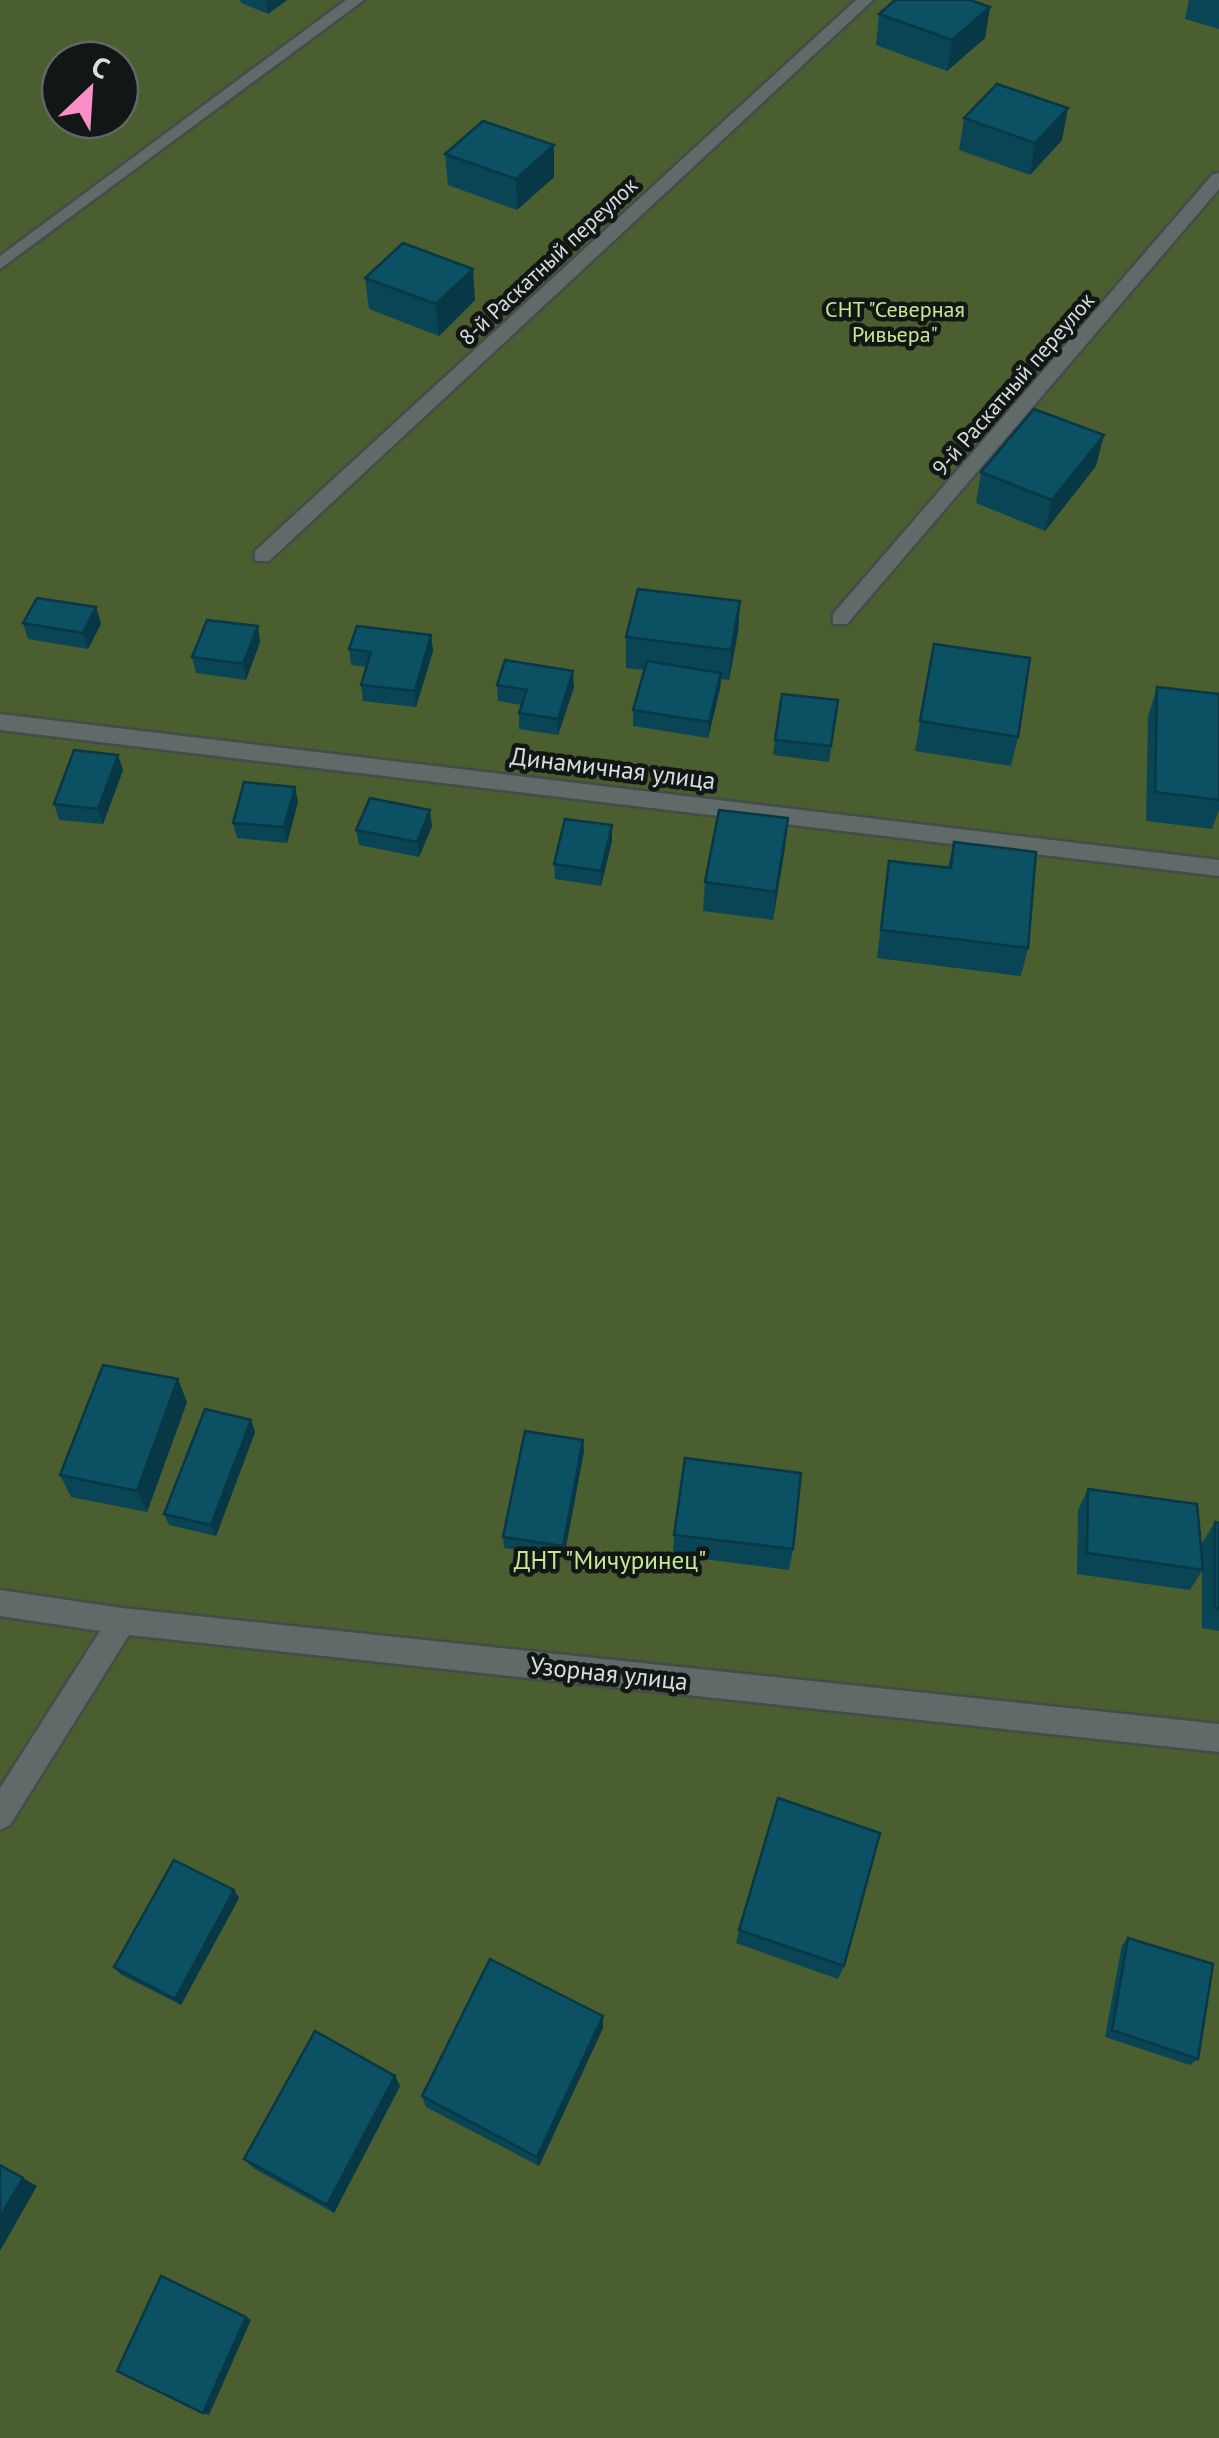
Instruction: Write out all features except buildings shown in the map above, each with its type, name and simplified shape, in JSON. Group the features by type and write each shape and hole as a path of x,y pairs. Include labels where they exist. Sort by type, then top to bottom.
{"street":[{"path":"0,264 356,0"},
{"name":"8-й Раскатный переулок","path":"262,556 864,0"},
{"name":"9-й Раскатный переулок","path":"840,619 1219,178"},
{"name":"Динамичная улица","path":"0,722 1219,868"},
{"name":"Узорная улица","path":"0,1602 122,1621 1219,1738"},
{"path":"0,1815 122,1621"}],"green space":[{"name":"ДНТ \"Мичуринец\"","path":"0,0 1219,0 1219,2438 0,2438"}],"park label":[{"name":"СНТ \"Северная Ривьера\"","path":"895,322"}]}
